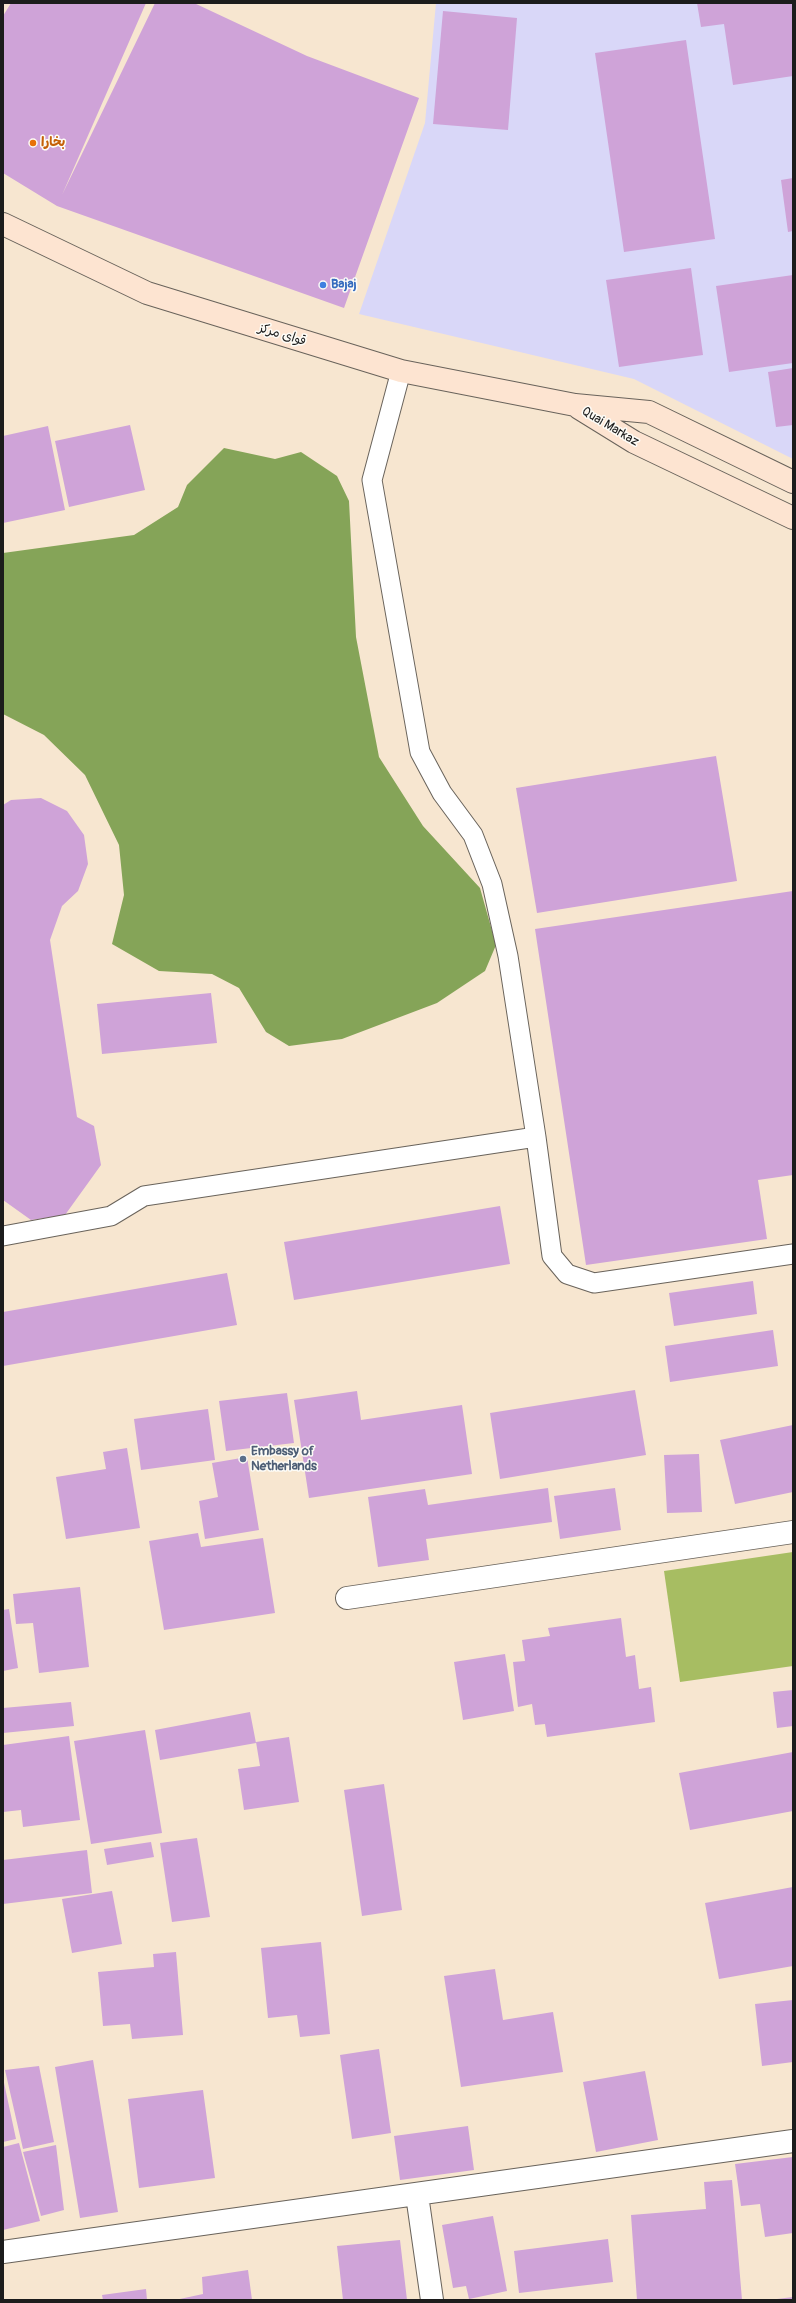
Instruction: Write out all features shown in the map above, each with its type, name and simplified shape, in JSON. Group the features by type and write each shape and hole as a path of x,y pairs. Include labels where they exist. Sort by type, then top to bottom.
{"main road":[{"name":"قوای مرکز","path":"3,224 147,293 401,371 575,405"},
{"name":"Quai Markaz","path":"575,405 649,412 793,482"},
{"name":"Quai Markaz","path":"575,405 634,442 793,518"}],"street":[{"path":"347,1598 793,1532"},
{"path":"3,2252 793,2141"},
{"path":"417,2195 432,2300"}],"lane":[{"path":"401,371 372,480 420,752 442,793 473,835 492,884 508,956 536,1137 552,1256 567,1274 594,1283 793,1254"},
{"path":"3,1236 111,1216 144,1196 536,1137"}],"shaded area":[{"path":"436,3 793,3 793,459 634,379 359,314 425,123"}],"green space":[{"path":"224,448 275,459 301,452 337,476 349,501 356,637 379,757 423,826 480,888 496,945 485,971 437,1003 342,1039 289,1046 266,1032 239,988 212,974 159,971 112,944 124,895 119,845 85,775 44,735 3,714 3,553 134,535 178,507 187,485"},
{"path":"793,1552 793,1666 680,1682 664,1571"}],"building":[{"path":"11,3 146,3 62,195 155,3 194,3 307,56 419,98 344,308 57,206 3,173 3,16"},
{"path":"697,3 793,3 793,76 733,85 724,24 701,27"},
{"path":"443,11 517,18 508,130 433,124"},
{"path":"686,40 715,239 624,252 595,53"},
{"path":"793,178 793,231 788,232 781,180"},
{"path":"691,268 703,355 619,367 606,280"},
{"path":"793,275 793,363 729,372 716,286"},
{"path":"793,368 793,425 776,427 768,372"},
{"path":"130,425 145,490 69,507 55,441"},
{"path":"48,426 65,510 3,523 3,436"},
{"path":"716,756 737,881 537,913 516,788"},
{"path":"41,798 67,811 84,835 88,864 78,891 62,906 50,940 77,1117 94,1126 101,1165 65,1215 31,1220 3,1200 3,805 11,800"},
{"path":"793,891 793,1175 758,1180 767,1239 586,1265 535,929"},
{"path":"211,993 217,1043 102,1054 97,1004"},
{"path":"500,1206 510,1264 294,1300 284,1242"},
{"path":"227,1273 237,1325 3,1366 3,1312"},
{"path":"753,1281 757,1314 674,1326 669,1293"},
{"path":"773,1330 778,1366 670,1382 665,1346"},
{"path":"635,1390 646,1455 500,1479 490,1413"},
{"path":"357,1391 361,1420 462,1405 472,1474 309,1498 294,1400"},
{"path":"287,1393 294,1443 226,1451 219,1401"},
{"path":"208,1409 215,1460 141,1470 134,1419"},
{"path":"793,1425 793,1492 735,1504 720,1440"},
{"path":"127,1448 140,1528 66,1539 56,1477 106,1469 103,1452"},
{"path":"699,1454 702,1512 667,1513 664,1455"},
{"path":"247,1457 259,1530 205,1539 199,1501 218,1497 212,1463"},
{"path":"548,1488 552,1522 426,1539 429,1560 378,1567 368,1497 425,1489 428,1505"},
{"path":"615,1488 621,1530 560,1539 554,1496"},
{"path":"198,1533 201,1547 263,1538 275,1613 164,1630 149,1541"},
{"path":"80,1587 89,1667 39,1673 33,1623 16,1624 13,1594"},
{"path":"9,1609 18,1668 3,1671 3,1610"},
{"path":"621,1618 626,1657 635,1655 639,1689 651,1687 655,1722 547,1737 545,1724 535,1725 532,1704 518,1707 513,1662 525,1661 522,1640 550,1636 548,1628"},
{"path":"505,1654 514,1711 463,1720 454,1662"},
{"path":"793,1690 793,1726 777,1728 773,1692"},
{"path":"71,1702 74,1726 3,1733 3,1708"},
{"path":"250,1712 256,1743 160,1760 155,1730"},
{"path":"145,1730 162,1833 91,1844 74,1741"},
{"path":"69,1736 80,1820 23,1827 21,1810 3,1812 3,1745"},
{"path":"289,1737 299,1802 244,1810 238,1769 260,1766 256,1742"},
{"path":"793,1752 793,1811 690,1830 679,1773"},
{"path":"384,1784 402,1910 362,1916 344,1790"},
{"path":"197,1838 210,1917 172,1922 160,1843"},
{"path":"151,1842 154,1857 107,1865 104,1849"},
{"path":"87,1850 92,1893 3,1904 3,1860"},
{"path":"793,1887 793,1966 719,1979 705,1903"},
{"path":"112,1891 122,1944 72,1953 62,1899"},
{"path":"321,1942 330,2034 300,2037 297,2015 268,2018 261,1948"},
{"path":"176,1952 183,2035 132,2039 130,2024 103,2026 98,1972 154,1967 153,1954"},
{"path":"495,1969 503,2020 553,2012 563,2072 461,2087 444,1976"},
{"path":"793,2000 793,2062 762,2066 755,2004"},
{"path":"379,2049 391,2133 352,2139 340,2055"},
{"path":"93,2060 118,2212 80,2218 55,2067"},
{"path":"39,2066 54,2142 23,2149 5,2070"},
{"path":"645,2071 658,2140 596,2152 583,2082"},
{"path":"3,2078 16,2139 3,2142"},
{"path":"203,2090 215,2178 139,2188 128,2099"},
{"path":"468,2126 474,2170 400,2180 394,2136"},
{"path":"19,2143 40,2221 3,2230 3,2147"},
{"path":"56,2145 64,2210 41,2216 23,2152"},
{"path":"793,2157 793,2233 765,2237 760,2204 741,2206 735,2164"},
{"path":"732,2180 742,2300 637,2300 631,2215 706,2209 704,2182"},
{"path":"493,2216 507,2291 469,2299 466,2286 453,2288 442,2225"},
{"path":"608,2239 613,2282 519,2293 514,2251"},
{"path":"400,2240 407,2300 343,2300 337,2246"},
{"path":"248,2270 252,2300 175,2300 203,2294 202,2277"},
{"path":"146,2289 147,2300 103,2300 102,2295"},
{"path":"793,2297 793,2300 777,2300 777,2299"}],"place":[{"name":"بخارا","path":"33,143"},
{"name":"Bajaj","path":"323,285"},
{"name":"Embassy of Netherlands","path":"243,1459"}]}
